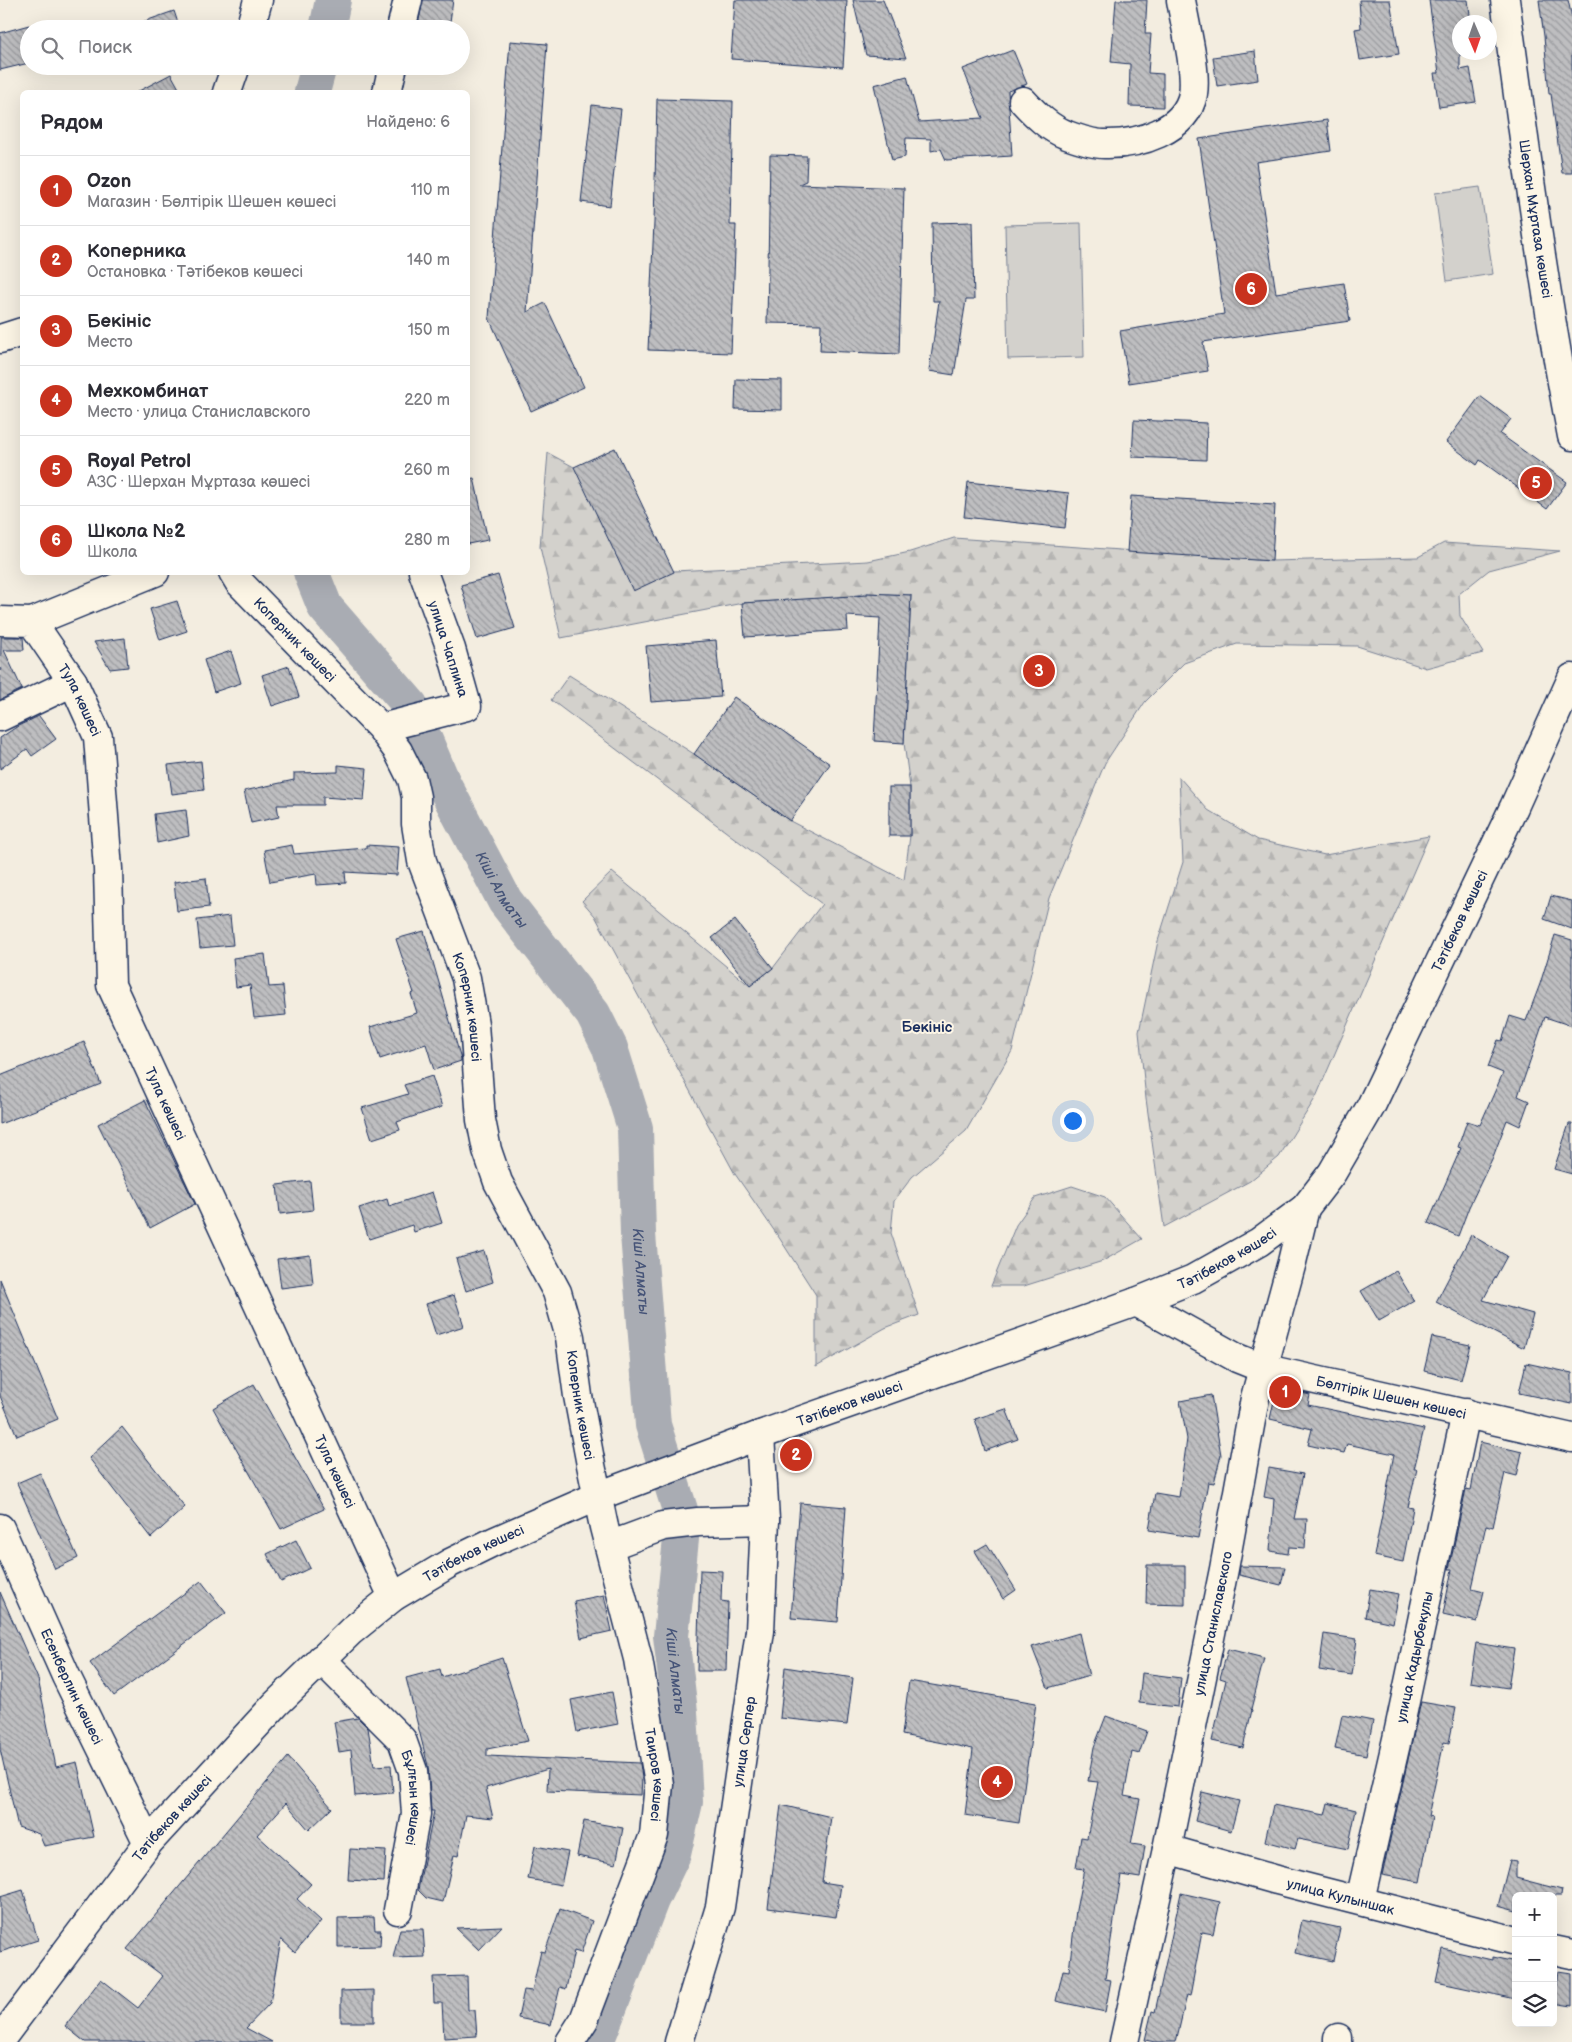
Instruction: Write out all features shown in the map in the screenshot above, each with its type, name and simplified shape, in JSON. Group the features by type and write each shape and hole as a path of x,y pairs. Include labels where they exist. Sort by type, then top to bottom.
{"street":[{"path":"252,20 258,0"},
{"path":"403,20 408,0"},
{"path":"1023,100 1044,123 1067,135 1103,144 1130,141 1158,134 1183,117 1193,94 1190,53 1181,0"},
{"name":"Шерхан Мұртаза көшесі","path":"1505,0 1531,192 1572,436"},
{"path":"228,90 233,75"},
{"path":"386,90 390,75"},
{"path":"0,339 20,333"},
{"path":"0,621 32,622 148,575"},
{"name":"Коперник көшесі","path":"236,575 239,582 392,725 398,751 412,779 416,797 416,824 422,861 466,978 474,1024 480,1120 487,1150 498,1182 557,1292 570,1337 578,1396 598,1496"},
{"name":"улица Чаплина","path":"392,725 467,706 450,649 424,575"},
{"name":"Тула көшесі","path":"32,622 73,682 98,737 108,870 111,985 393,1597"},
{"name":"Тәтібеков көшесі","path":"0,2040 148,1843 227,1756 321,1659 351,1631 393,1597 450,1563 495,1540 598,1496 760,1435 1136,1302 1193,1279 1259,1242 1306,1208 1332,1173 1371,1106 1514,807 1572,678"},
{"path":"0,717 73,682"},
{"name":"улица Станиславского","path":"1124,2042 1167,1849 1224,1569 1262,1368 1306,1208"},
{"name":"Бөлтірік Шешен көшесі","path":"1136,1302 1237,1358 1262,1368 1572,1438"},
{"name":"улица Кадырбекулы","path":"1360,1900 1397,1739 1466,1413"},
{"name":"улица Серпер","path":"679,2042 720,1907 760,1631 765,1520 760,1435"},
{"name":"Таиров көшесі","path":"570,2042 584,2020 654,1835 659,1784 638,1659 598,1496"},
{"path":"609,1546 663,1526 698,1522 765,1520"},
{"name":"Есенберлин көшесі","path":"3,1545 148,1843"},
{"name":"Бұлғын көшесі","path":"321,1659 402,1740 413,1771 416,1814 398,1910"},
{"name":"улица Кулыншак","path":"1167,1849 1512,1940"},
{"path":"1557,1951 1572,1954"}],"green space":[{"path":"1480,187 1493,274 1447,281 1435,193"},
{"path":"1081,223 1084,357 1008,359 1005,225"},
{"path":"548,453 574,467 674,571 868,561 910,552 954,538 1272,561 1418,557 1444,543 1560,551 1489,570 1459,594 1460,616 1483,653 1426,668 1357,646 1237,644 1184,663 1145,702 1105,763 1049,898 1012,1051 966,1131 912,1177 894,1201 891,1233 919,1315 885,1328 816,1367 816,1295 735,1174 595,916 582,901 612,872 750,986 773,968 822,904 551,700 569,675 694,754 790,821 904,880 910,836 910,787 904,743 911,595 867,593 846,597 743,603 561,638 540,547"},
{"path":"1179,777 1208,810 1258,840 1325,855 1429,836 1316,1097 1279,1157 1250,1181 1164,1227 1146,1099 1139,1032 1158,941 1183,862"},
{"path":"1072,1186 1105,1197 1142,1239 1103,1261 1024,1286 991,1286 1016,1225 1035,1198"}],"building":[{"path":"423,0 453,0 450,20 419,20"},
{"path":"735,0 847,0 843,67 731,59"},
{"path":"853,0 883,0 906,58 866,55"},
{"path":"1116,0 1147,0 1145,34 1151,34 1148,73 1163,74 1163,107 1129,106 1130,64 1111,62"},
{"path":"1359,0 1390,0 1399,54 1360,60 1355,29 1361,28"},
{"path":"1429,0 1468,0 1470,15 1452,15 1452,60 1460,60 1460,70 1470,68 1476,102 1439,107 1434,73 1439,73"},
{"path":"1539,0 1568,0 1572,18 1572,173 1562,173 1551,94 1549,94"},
{"path":"174,11 177,20 148,20"},
{"path":"20,27 20,65 0,70 0,33"},
{"path":"510,41 547,44 527,312 545,303 584,387 531,411 489,318"},
{"path":"1013,50 1027,84 1008,91 1012,156 946,160 941,149 931,151 931,139 906,138 905,157 892,160 874,85 907,76 919,122 983,118 963,69"},
{"path":"1255,51 1258,80 1217,86 1213,57"},
{"path":"172,75 180,90 141,90"},
{"path":"657,99 733,101 730,225 736,225 731,353 648,350"},
{"path":"592,105 621,109 610,206 581,202"},
{"path":"1327,120 1331,151 1256,162 1276,293 1344,283 1350,321 1203,342 1208,371 1129,383 1120,331 1224,314 1199,139"},
{"path":"770,155 807,156 806,181 799,184 904,188 899,354 820,351 821,324 767,323"},
{"path":"972,222 974,300 966,300 954,375 929,371 939,301 933,301 932,223"},
{"path":"736,379 782,380 782,410 735,409"},
{"path":"1480,396 1511,419 1500,434 1567,482 1547,509 1480,460 1477,465 1446,442"},
{"path":"1134,420 1207,423 1206,460 1132,457"},
{"path":"615,448 674,572 633,591 574,467"},
{"path":"474,478 488,540 470,544 470,479"},
{"path":"968,482 1069,493 1065,528 964,517"},
{"path":"1131,496 1275,505 1272,561 1127,552"},
{"path":"498,575 515,628 477,639 461,585"},
{"path":"867,593 911,595 904,743 874,741 880,618 847,616 848,630 745,637 742,603 867,595"},
{"path":"177,601 187,631 160,640 150,609"},
{"path":"1,637 23,637 24,650 4,650 22,689 0,700"},
{"path":"125,638 128,667 110,669 94,642"},
{"path":"716,640 721,697 651,702 646,646"},
{"path":"231,651 241,683 214,692 204,660"},
{"path":"289,666 299,697 272,706 262,675"},
{"path":"734,697 830,764 790,821 694,754"},
{"path":"39,716 56,739 32,756 27,749 0,769 0,738 18,726"},
{"path":"201,761 204,790 172,794 168,765"},
{"path":"338,765 367,768 364,800 323,797 323,805 277,805 279,817 251,823 244,791 294,780 294,773 338,772"},
{"path":"889,787 910,787 910,836 889,836"},
{"path":"186,810 189,836 157,843 154,814"},
{"path":"292,845 294,854 366,848 366,845 399,847 397,875 345,872 346,883 317,885 316,874 270,882 264,850"},
{"path":"206,878 209,907 177,911 174,882"},
{"path":"1551,896 1572,901 1572,929 1544,919"},
{"path":"230,916 233,945 200,948 197,920"},
{"path":"735,920 773,968 750,986 712,938"},
{"path":"424,931 461,1059 461,1061 434,1070 426,1044 380,1059 370,1027 417,1013 411,994 414,993 396,939"},
{"path":"1555,935 1572,940 1572,1026 1545,1017 1518,1096 1529,1101 1520,1126 1507,1120 1493,1157 1469,1207 1458,1236 1428,1223 1461,1148 1458,1147 1467,1121 1480,1125 1503,1073 1488,1067 1498,1040 1502,1041 1510,1016 1526,1021"},
{"path":"265,954 269,987 283,986 286,1015 254,1018 250,985 236,987 233,958"},
{"path":"84,1042 101,1084 0,1124 0,1076"},
{"path":"432,1076 442,1107 397,1122 400,1130 372,1139 362,1108 408,1094 404,1085"},
{"path":"145,1100 195,1204 150,1228 98,1124"},
{"path":"1569,1124 1572,1124 1572,1174 1554,1169"},
{"path":"310,1181 313,1210 280,1214 277,1185"},
{"path":"432,1192 442,1223 414,1232 412,1225 369,1239 359,1208 387,1199 389,1206"},
{"path":"1471,1235 1507,1256 1483,1300 1533,1314 1524,1348 1436,1302"},
{"path":"484,1251 493,1282 466,1291 456,1259"},
{"path":"310,1255 313,1284 281,1288 277,1259"},
{"path":"1396,1271 1414,1301 1379,1321 1361,1291"},
{"path":"0,1279 58,1419 17,1436 0,1396"},
{"path":"454,1295 464,1326 436,1335 426,1304"},
{"path":"1432,1337 1470,1345 1461,1380 1424,1371"},
{"path":"1526,1363 1572,1373 1572,1404 1519,1393"},
{"path":"254,1384 324,1509 281,1529 213,1408"},
{"path":"1277,1387 1310,1395 1308,1405 1424,1429 1414,1469 1417,1469 1408,1507 1413,1508 1403,1562 1374,1556 1394,1454 1347,1444 1344,1453 1308,1445 1312,1429 1270,1419"},
{"path":"1211,1395 1221,1455 1214,1483 1208,1482 1198,1538 1149,1530 1155,1493 1179,1497 1187,1439 1180,1401"},
{"path":"1006,1409 1018,1439 985,1451 975,1419"},
{"path":"122,1427 185,1507 151,1538 89,1458"},
{"path":"1480,1442 1522,1452 1517,1476 1505,1473 1493,1527 1486,1525 1472,1588 1484,1591 1477,1622 1443,1614 1452,1569 1449,1569 1466,1489 1471,1490"},
{"path":"1269,1468 1303,1474 1294,1519 1307,1519 1305,1548 1289,1547 1288,1554 1270,1551 1274,1499 1264,1497"},
{"path":"40,1473 78,1558 55,1569 17,1483"},
{"path":"800,1503 846,1507 838,1622 791,1618"},
{"path":"296,1540 310,1568 281,1582 267,1554"},
{"path":"987,1544 1016,1590 1003,1599 975,1551"},
{"path":"1147,1565 1185,1565 1185,1605 1146,1604"},
{"path":"1240,1566 1285,1567 1281,1585 1239,1575"},
{"path":"700,1570 722,1571 721,1601 728,1602 726,1671 697,1671"},
{"path":"201,1581 226,1613 114,1696 90,1663"},
{"path":"1370,1589 1399,1594 1393,1623 1365,1617"},
{"path":"0,1592 38,1679 56,1767 77,1762 94,1837 44,1846 39,1834 18,1827 0,1749"},
{"path":"604,1595 612,1631 581,1638 574,1601"},
{"path":"1079,1633 1089,1676 1048,1688 1032,1647"},
{"path":"1324,1634 1357,1639 1352,1675 1319,1670"},
{"path":"1476,1643 1514,1649 1508,1688 1470,1682"},
{"path":"1228,1649 1264,1658 1243,1748 1212,1741 1226,1680 1220,1678"},
{"path":"502,1658 528,1741 487,1749 487,1756 640,1763 642,1778 641,1795 547,1791 548,1769 486,1788 493,1818 466,1815 458,1856 454,1855 443,1902 426,1898 418,1890 434,1811 431,1811 428,1766 406,1678 440,1669 442,1677"},
{"path":"785,1667 853,1678 847,1725 780,1718"},
{"path":"1142,1673 1181,1678 1178,1707 1139,1703"},
{"path":"909,1681 1036,1703 1019,1823 965,1815 973,1749 902,1735"},
{"path":"612,1692 618,1724 577,1732 571,1700"},
{"path":"1421,1702 1456,1708 1449,1743 1444,1742 1428,1816 1432,1817 1420,1882 1382,1875"},
{"path":"1342,1715 1373,1721 1366,1755 1335,1749"},
{"path":"1106,1716 1147,1731 1139,1754 1132,1752 1124,1796 1140,1799 1131,1844 1145,1846 1140,1878 1121,1875 1105,1979 1111,1980 1105,2012 1056,2001 1063,1970 1069,1971 1076,1910 1084,1869 1076,1868 1081,1837 1087,1838 1098,1782 1088,1781 1094,1747"},
{"path":"358,1718 368,1728 374,1766 391,1765 393,1793 355,1796 351,1750 339,1752 334,1722"},
{"path":"288,1757 332,1808 309,1830 286,1803 257,1835 311,1884 297,1899 321,1921 295,1952 281,1939 270,2003 246,2028 272,2042 85,2042 65,2026 101,1979 138,2008 163,1976 127,1949"},
{"path":"1202,1792 1239,1801 1231,1831 1195,1821"},
{"path":"1328,1803 1356,1810 1348,1849 1298,1839 1295,1849 1265,1841 1273,1805 1325,1815"},
{"path":"781,1805 831,1817 822,1882 841,1885 836,1917 768,1908"},
{"path":"584,1821 623,1828 616,1864 577,1856"},
{"path":"535,1846 568,1852 561,1885 528,1879"},
{"path":"350,1849 386,1851 384,1882 348,1880"},
{"path":"1510,1860 1516,1861 1516,1878 1562,1890 1561,1896 1557,1896 1557,1892 1512,1892 1512,1910 1498,1906"},
{"path":"23,1890 38,1940 0,1952 0,1897"},
{"path":"1181,1893 1220,1902 1213,1934 1202,1932 1190,1996 1187,1995 1176,2042 1145,2040 1152,2011 1155,2012"},
{"path":"560,1909 592,1921 581,1953 574,1951 566,1989 560,1987 551,2025 518,2018 524,1990 532,1991 541,1951 545,1952"},
{"path":"374,1917 375,1930 381,1930 380,1946 338,1947 338,1918"},
{"path":"1302,1920 1340,1928 1333,1961 1295,1953"},
{"path":"502,1926 479,1950 456,1928"},
{"path":"400,1929 423,1929 425,1957 393,1958"},
{"path":"1443,1949 1492,1960 1492,1957 1512,1961 1512,1998 1436,1982"},
{"path":"1558,1971 1572,1973 1572,2006 1557,2004"},
{"path":"467,1976 468,2010 475,2010 477,2036 444,2038 442,2003 434,2003 433,1977"},
{"path":"374,1990 374,2022 341,2022 341,1991"}],"waterway":[{"name":"Кіші Алматы","path":"329,20 333,0"},
{"name":"Кіші Алматы","path":"313,90 317,75"},
{"name":"Кіші Алматы","path":"312,575 325,607 410,705 443,783 505,901 593,1014 610,1048 635,1128 638,1234 653,1425 680,1510 681,1539 671,1636 680,1712 685,1802 673,1854 651,1900 596,2042"}],"place":[{"name":"Школа №2","path":"1251,289"},
{"name":"Royal Petrol","path":"1536,483"},
{"name":"Бекініс","path":"1039,671"},
{"name":"Ozon","path":"1285,1392"},
{"name":"Коперника","path":"796,1455"},
{"name":"Мехкомбинат","path":"997,1782"}],"district":[{"name":"Бекініс","path":"927,1027"}]}
